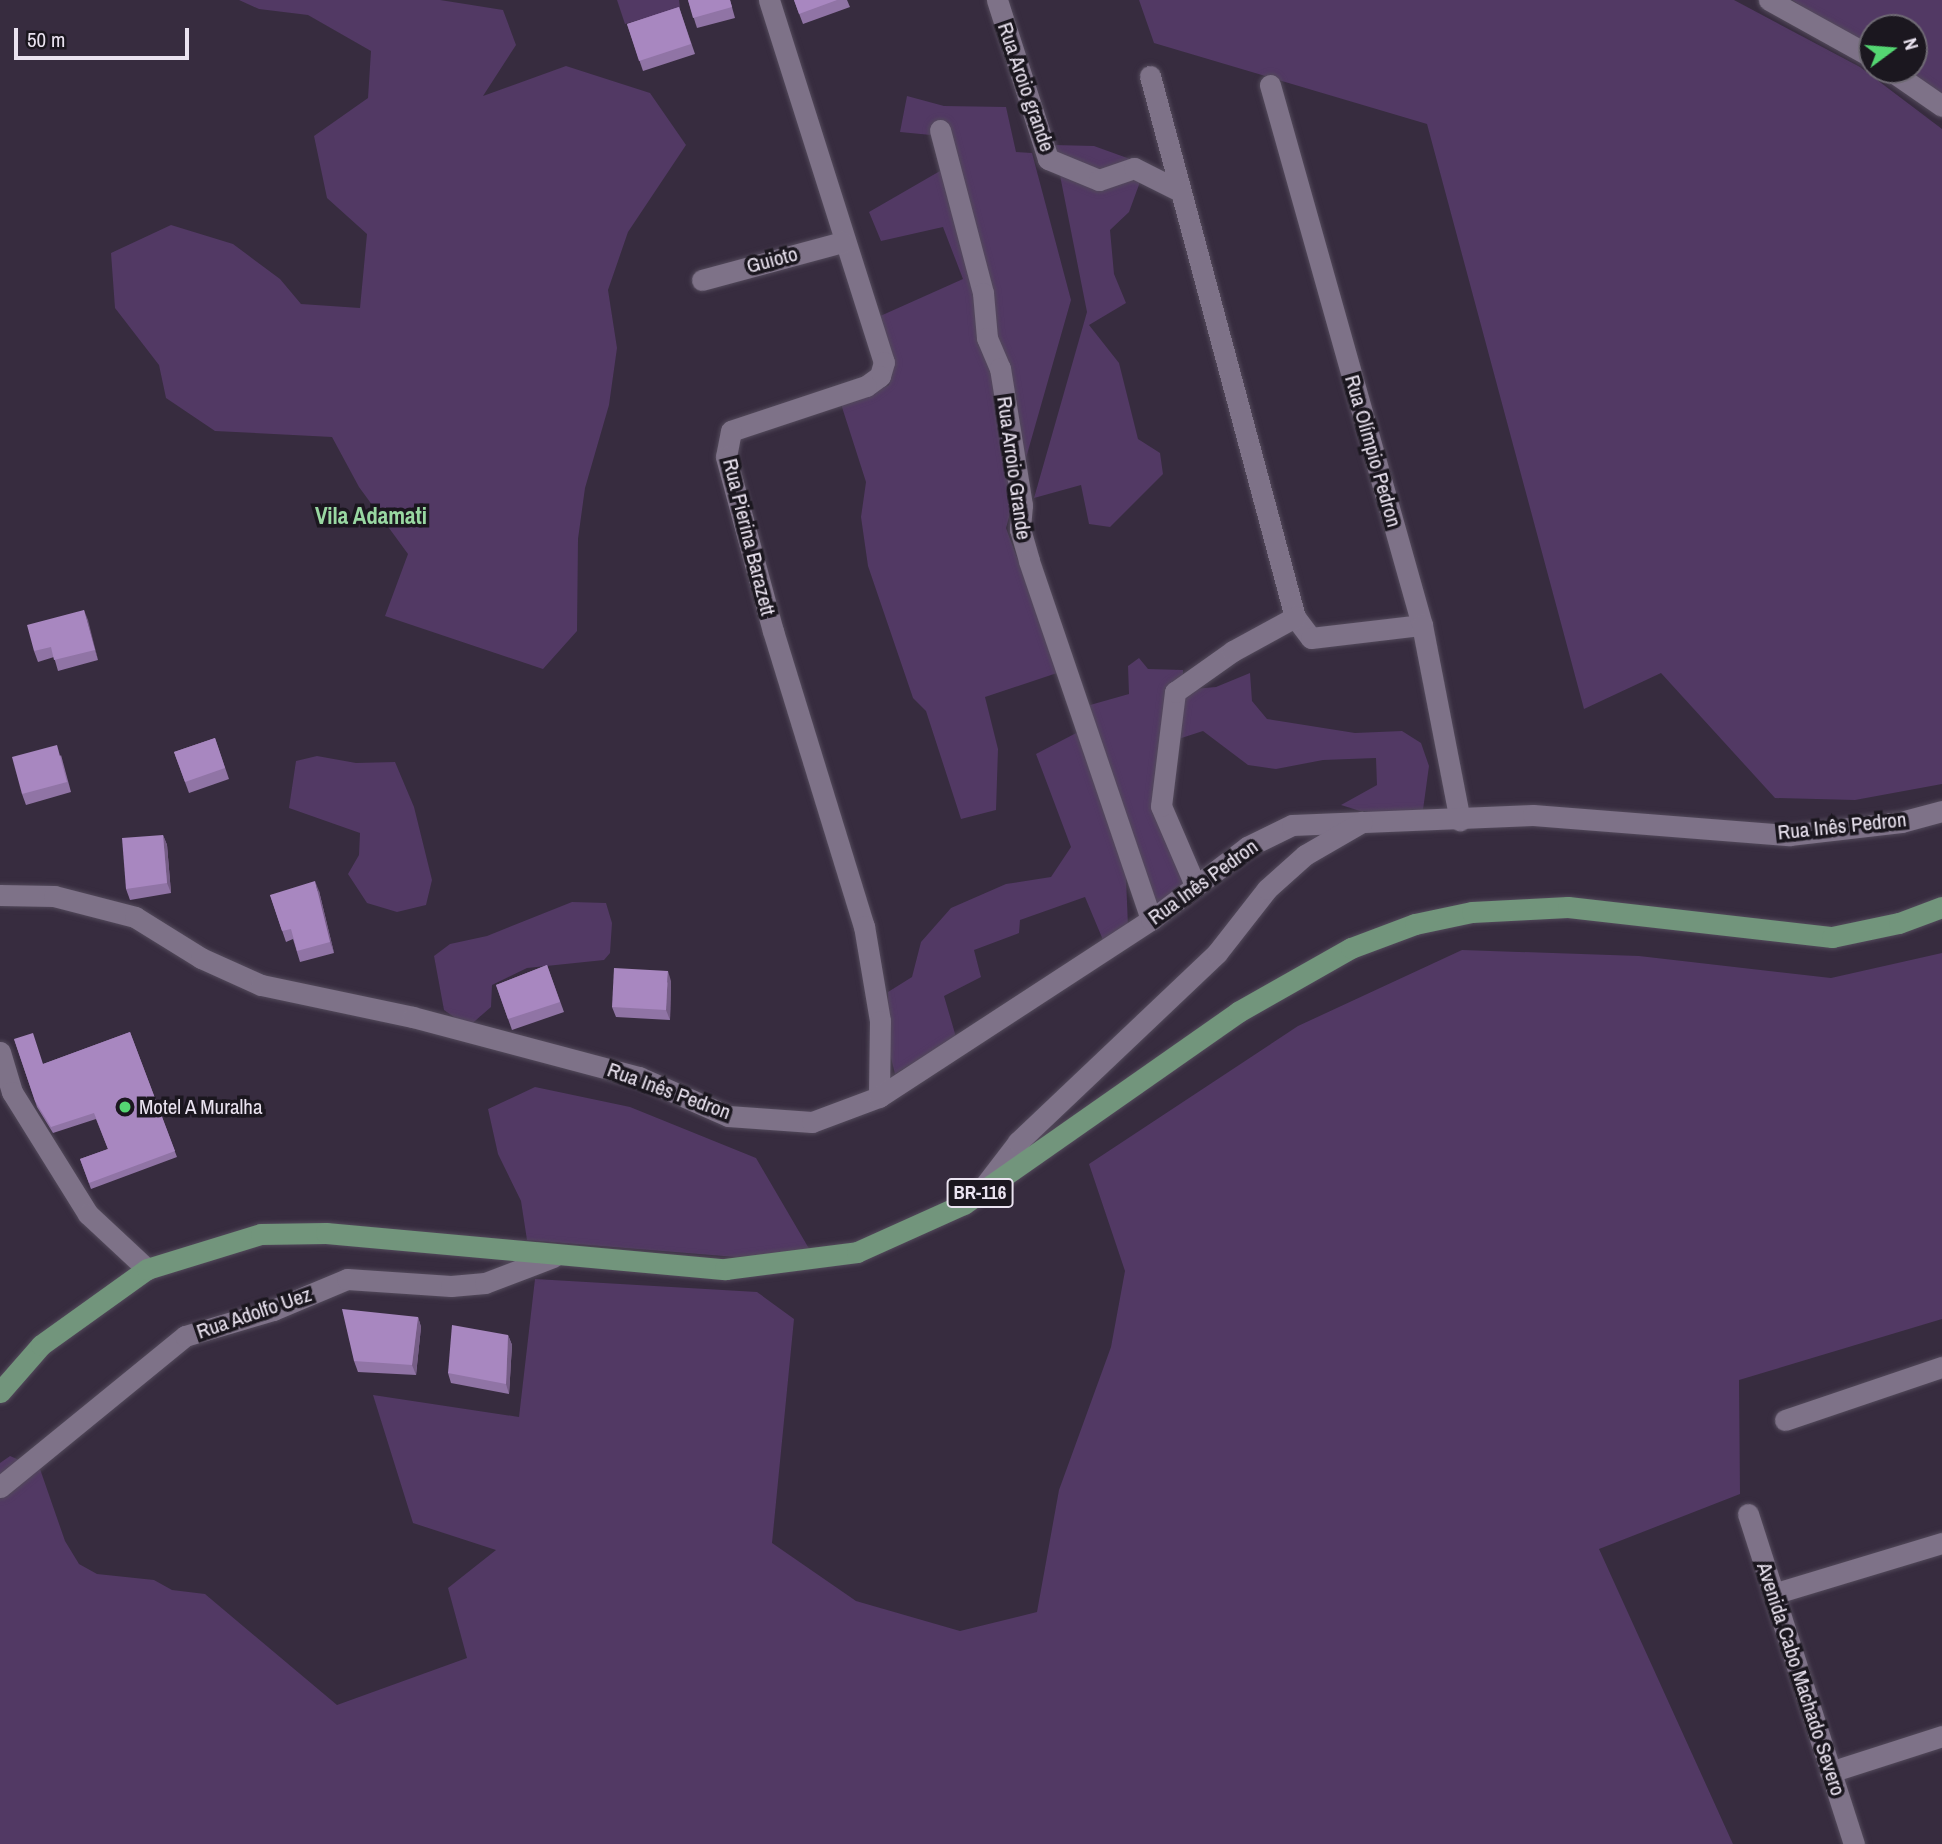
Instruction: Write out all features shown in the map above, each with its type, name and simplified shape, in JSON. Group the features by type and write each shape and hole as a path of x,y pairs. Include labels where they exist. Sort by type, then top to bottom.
{"main road":[{"name":"BR-116","path":"0,1392 41,1345 147,1269 261,1234 326,1233 553,1256 725,1269 817,1260 856,1252 912,1230 977,1195 1238,1012 1351,948 1415,924 1472,912 1568,907 1832,936 1899,923 1942,907"}],"street":[{"name":"Rua Pierina Barazett","path":"769,0 843,242 884,362 880,376 866,386 731,431 726,457 773,631 864,926 880,1021 879,1097"},
{"name":"Rua Aroio grande","path":"997,0 1048,159 1099,180 1134,168 1180,191"},
{"path":"1769,0 1858,49"},
{"path":"1150,76 1295,617 1311,638 1422,625"},
{"path":"1910,84 1942,106"},
{"name":"Rua Olímpio Pedron","path":"1270,85 1422,625 1460,820"},
{"name":"Rua Arroio Grande","path":"940,130 983,293 987,338 1000,368 1022,505 1020,529 1151,920"},
{"name":"Guioto","path":"702,280 843,242"},
{"path":"1195,885 1161,806 1175,692 1233,651 1295,617"},
{"name":"Rua Inês Pedron","path":"0,895 54,896 135,918 201,958 261,985 413,1017 639,1077 728,1116 812,1122 879,1097 1151,920 1247,847 1292,825 1460,820 1533,814 1789,835 1901,822 1942,811"},
{"name":"Rua Inês Pedron","path":"977,1195 1018,1142 1217,953 1267,889 1305,855 1363,821"},
{"path":"0,1052 12,1092 88,1214 147,1269"},
{"name":"Rua Adolfo Uez","path":"0,1487 185,1336 273,1310 347,1279 451,1286 485,1283 553,1256"},
{"path":"1785,1420 1942,1367"},
{"name":"Avenida Cabo Machado Severo","path":"1748,1514 1854,1844"},
{"path":"1773,1594 1942,1543"},
{"path":"1830,1772 1942,1736"}],"shaded area":[{"path":"239,0 440,0 503,10 516,45 483,96 566,66 650,93 686,145 628,232 608,290 617,348 609,405 585,488 578,539 577,631 543,669 385,616 408,554 359,487 332,437 215,431 166,398 159,365 115,308 111,253 171,225 233,244 280,279 301,304 360,308 367,234 327,198 314,136 368,98 371,51 308,15 259,9"},
{"path":"617,0 679,0 680,8 625,24"},
{"path":"1139,0 1734,0 1858,66 1858,84 1882,84 1942,129 1942,784 1855,800 1775,798 1661,673 1584,709 1427,124 1154,43"},
{"path":"1792,0 1942,0 1942,95 1925,84 1928,84 1928,14 1858,14 1858,42"},
{"path":"907,96 944,106 1006,107 1016,152 1032,153 1071,300 1006,528 1060,672 985,697 998,749 996,810 961,819 926,711 913,698 868,566 861,517 866,482 841,404 889,385 893,365 878,317 963,279 943,227 881,241 869,212 940,171 931,135 900,132"},
{"path":"1054,145 1094,146 1130,159 1140,182 1129,212 1110,230 1114,274 1126,303 1089,325 1119,363 1138,439 1160,453 1163,474 1110,527 1089,524 1081,485 1034,498 1087,312"},
{"path":"1139,658 1148,669 1183,670 1183,690 1216,687 1250,673 1252,701 1267,719 1355,733 1402,731 1421,743 1429,766 1422,817 1360,811 1341,805 1377,785 1376,758 1323,760 1276,769 1248,765 1203,731 1163,744 1163,779 1185,887 1159,909 1083,707 1129,694 1128,666"},
{"path":"1080,731 1125,854 1128,926 1103,940 1085,897 1020,920 1019,933 974,950 981,977 944,996 956,1037 895,1074 889,1050 888,992 912,977 921,942 951,908 1006,884 1051,877 1071,847 1036,754"},
{"path":"317,756 356,763 395,762 414,807 432,880 426,905 397,912 367,903 348,874 359,855 360,833 289,808 296,761"},
{"path":"572,902 606,903 612,923 610,953 604,960 527,968 492,985 491,1007 468,1027 444,1010 434,956 450,944 487,936"},
{"path":"1462,950 1639,956 1831,978 1942,953 1942,1319 1739,1380 1740,1494 1599,1549 1733,1844 0,1844 0,1463 10,1456 40,1469 65,1541 79,1564 97,1574 154,1580 172,1590 205,1594 337,1705 467,1658 448,1588 496,1550 413,1523 373,1395 519,1417 535,1279 757,1292 794,1319 772,1543 856,1601 960,1631 1037,1612 1059,1490 1111,1347 1125,1271 1089,1164 1298,1026"},
{"path":"535,1087 630,1107 756,1158 811,1252 736,1257 527,1240 521,1201 498,1154 488,1109"}],"building":[{"path":"688,0 730,0 732,7 693,18"},
{"path":"794,0 837,0 799,14"},
{"path":"679,7 691,44 639,61 627,24"},
{"path":"84,610 95,650 54,660 51,647 34,651 27,625"},
{"path":"215,738 225,768 185,782 174,752"},
{"path":"57,745 67,782 22,794 12,757"},
{"path":"163,835 167,883 126,889 122,838"},
{"path":"315,881 330,942 297,951 291,929 282,931 270,895"},
{"path":"547,965 560,1002 508,1019 496,985"},
{"path":"614,968 668,971 666,1010 612,1007"},
{"name":"Motel A Muralha","path":"130,1032 175,1151 89,1183 80,1159 108,1149 94,1113 51,1127 35,1101 14,1039 33,1033 43,1064"},
{"path":"342,1309 418,1317 412,1365 354,1361"},
{"path":"452,1325 508,1335 506,1384 448,1373"}],"place":[{"name":"Motel A Muralha","path":"125,1107"}],"district":[{"name":"Vila Adamati","path":"371,516"}]}
